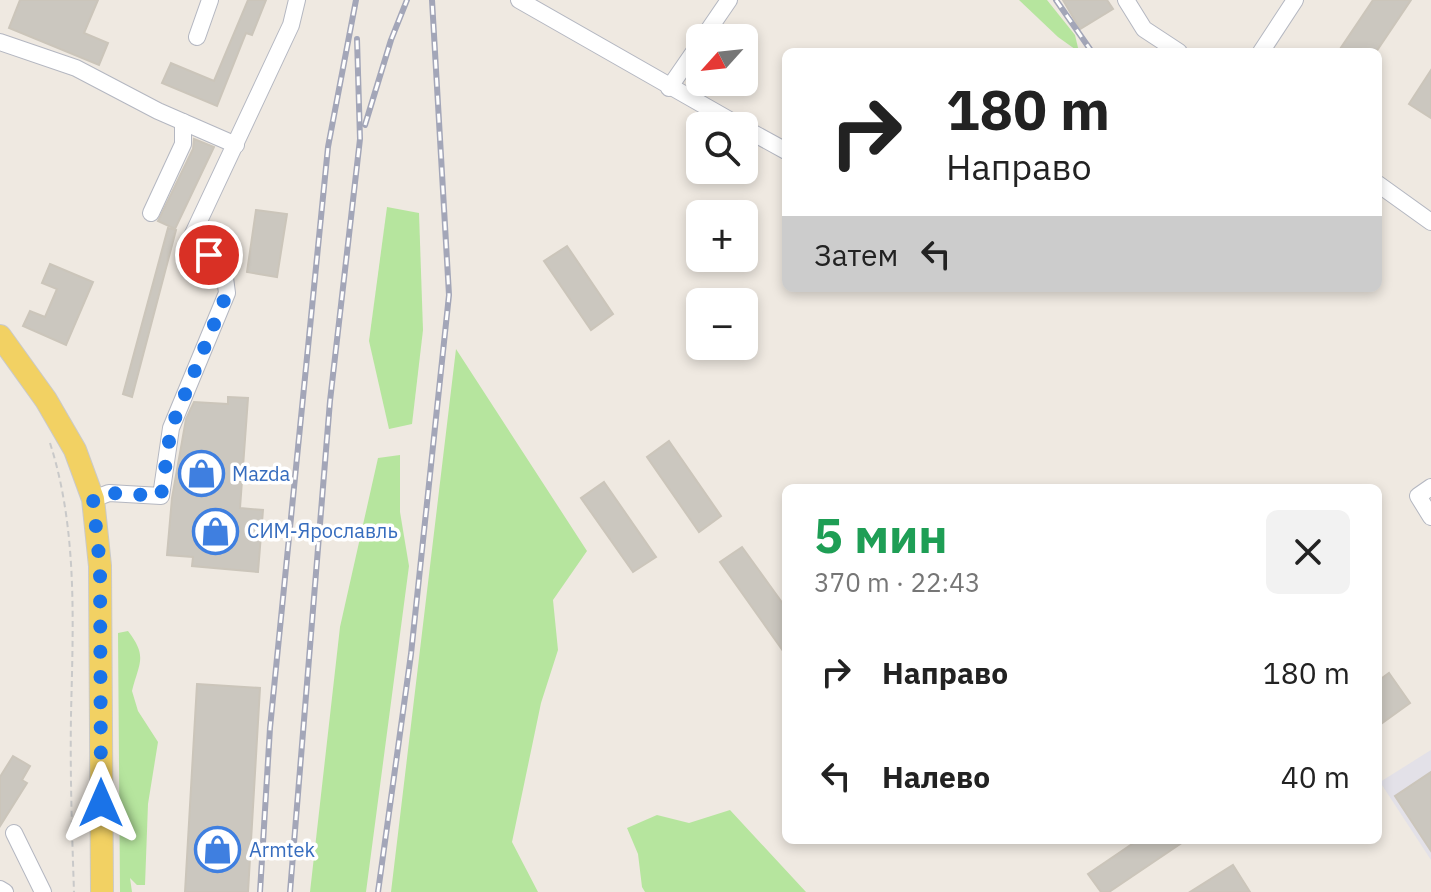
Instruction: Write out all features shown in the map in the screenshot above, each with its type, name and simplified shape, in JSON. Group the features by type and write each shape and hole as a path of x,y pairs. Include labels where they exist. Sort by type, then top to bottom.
{"main road":[{"path":"0,336 46,400 75,450 93,499 100,566 102,892"}],"street":[{"path":"197,37 210,0"},
{"path":"93,499 109,493 161,496 171,428 227,293 223,263 195,247 192,236 291,25 297,0"},
{"path":"519,0 714,112"},
{"path":"713,24 729,0"},
{"path":"1126,0 1144,29 1173,48"},
{"path":"1264,48 1295,0"},
{"path":"0,42 76,68 236,145"},
{"path":"669,88 686,63"},
{"path":"151,213 183,144 183,122"},
{"path":"758,136 782,149"},
{"path":"1382,187 1431,222"},
{"path":"1431,487 1418,496 1431,517"},
{"path":"14,833 43,892"},
{"path":"0,889 5,892"}],"path":[{"path":"49,441 60,488 73,588 70,780 74,892"}],"shaded area":[{"path":"1431,750 1431,860 1382,785 1382,781"}],"green space":[{"path":"1019,0 1047,0 1075,35 1078,48 1058,37"},
{"path":"387,207 419,213 423,330 412,424 389,429 369,341"},
{"path":"456,349 587,551 553,600 558,650 541,703 512,842 538,892 391,892"},
{"path":"400,455 400,512 409,566 366,892 310,892 340,627 378,458"},
{"path":"128,631 140,654 132,691 138,711 158,742 148,804 145,885 137,885 130,878 132,892 120,892 118,633"},
{"path":"730,810 806,892 645,892 638,854 627,828 657,815 689,823"}],"building":[{"path":"20,0 98,0 84,33 108,43 99,65 9,28"},
{"path":"248,0 266,0 252,35 246,33 217,106 162,83 171,63 214,81"},
{"path":"1063,0 1107,0 1113,9 1080,29"},
{"path":"1373,0 1411,0 1379,48 1341,48"},
{"path":"1431,70 1431,118 1409,104"},
{"path":"194,139 214,147 175,229 158,221 193,149"},
{"path":"256,210 287,214 277,277 247,272"},
{"path":"168,228 176,230 132,397 123,394"},
{"path":"567,246 613,314 591,330 544,261"},
{"path":"50,264 93,282 66,345 23,326 30,311 45,317 57,289 42,283"},
{"path":"228,397 248,398 240,508 263,510 258,572 192,566 193,557 167,555 172,498 186,419 194,402 228,404"},
{"path":"669,441 721,516 699,532 647,457"},
{"path":"604,482 656,557 633,572 581,498"},
{"path":"742,547 782,602 782,649 720,562"},
{"path":"1389,673 1410,703 1382,723 1382,678"},
{"path":"197,684 260,688 248,892 185,892"},
{"path":"13,756 30,766 22,780 27,783 0,826 0,777"},
{"path":"1431,772 1431,851 1395,796"},
{"path":"1132,844 1180,844 1109,892 1101,892 1088,874"},
{"path":"1233,865 1250,892 1190,892"}],"railway":[{"path":"260,892 270,728 328,147 356,0"},
{"path":"365,125 391,40 407,0"},
{"path":"378,892 411,654 449,295 432,0"},
{"path":"1056,0 1089,48"},
{"path":"290,892 330,401 360,139 357,39"}],"place":[{"name":"Mazda","path":"201,474"},
{"name":"СИМ-Ярославль","path":"216,531"},
{"name":"Armtek","path":"218,850"}],"route":[{"path":"101,803 100,566 93,499 109,493 161,496 171,428 227,293 223,263 209,255"}]}
